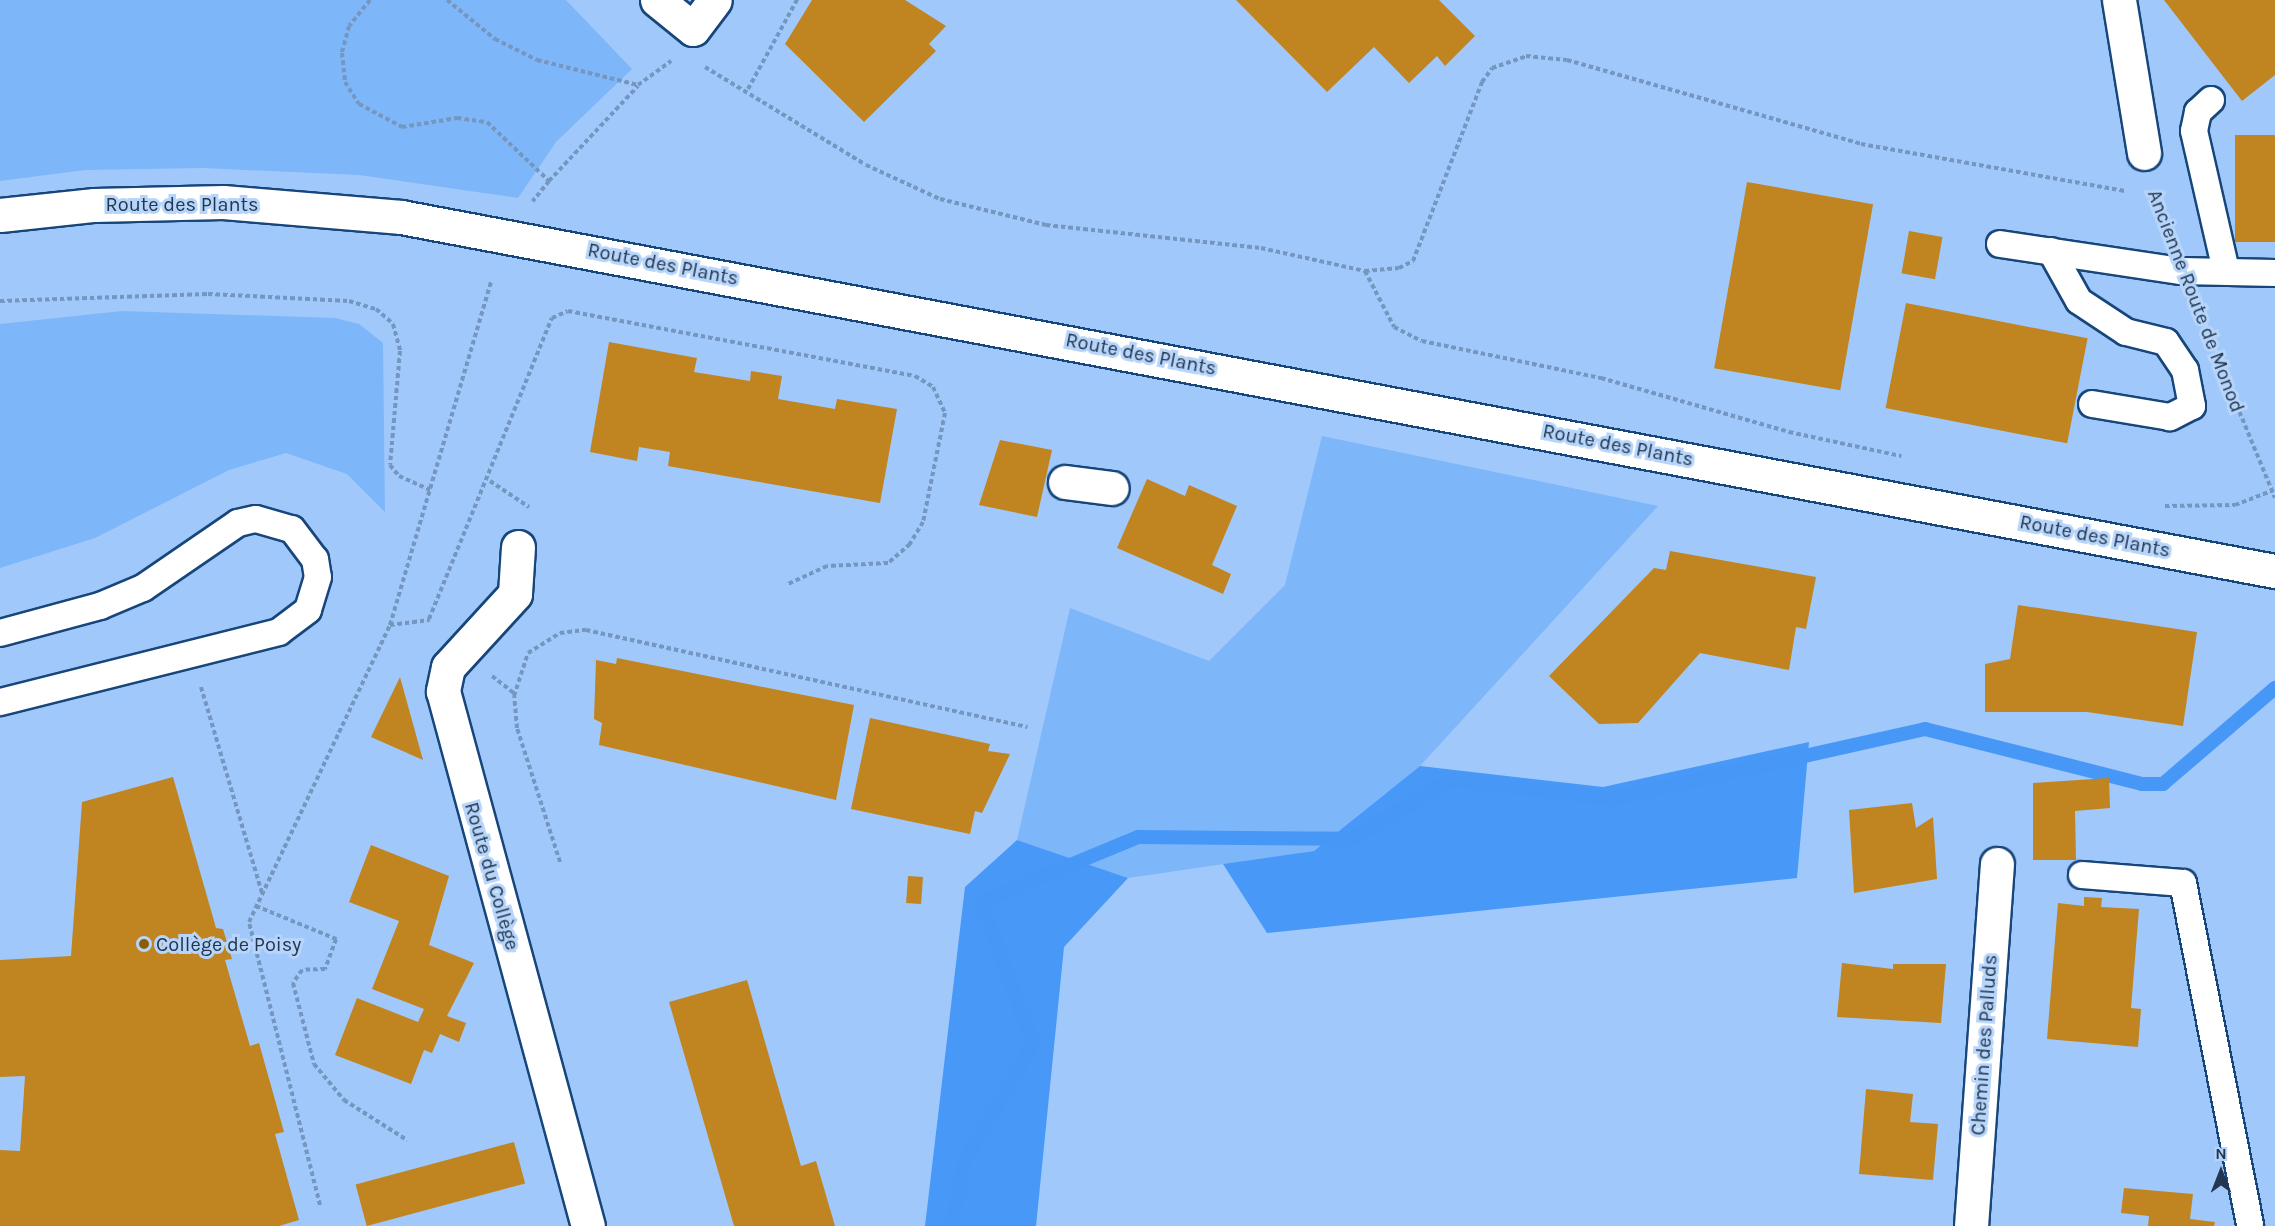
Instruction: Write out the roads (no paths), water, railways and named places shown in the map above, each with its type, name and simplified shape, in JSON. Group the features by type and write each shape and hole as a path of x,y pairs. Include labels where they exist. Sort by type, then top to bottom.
{"main road":[{"path":"657,0 687,42 715,0"},
{"path":"2120,0 2144,153"},
{"name":"Route des Plants","path":"0,215 94,205 223,202 401,217 2275,571"},
{"path":"1065,482 1112,488"},
{"name":"Route du Collège","path":"518,547 515,594 448,668 442,691 588,1226"},
{"name":"Chemin des Palluds","path":"1971,1226 1997,864"}],"lane":[{"path":"2211,100 2198,112 2194,131 2226,271"},
{"path":"2000,243 2181,271 2275,273"},
{"path":"2051,251 2079,301 2126,332 2166,342 2185,370 2192,406 2170,417 2092,404"},
{"path":"0,633 100,606 144,588 238,523 256,519 292,529 315,559 318,577 308,610 279,632 0,702"},
{"path":"2082,875 2183,883 2250,1226"}],"waterway":[{"path":"952,1226 965,1160 1033,1044 981,902 1138,837 1352,839 1452,779 1612,799 1925,729 2142,784 2163,784 2275,688"}],"place":[{"name":"Collège de Poisy","path":"144,944"}]}
